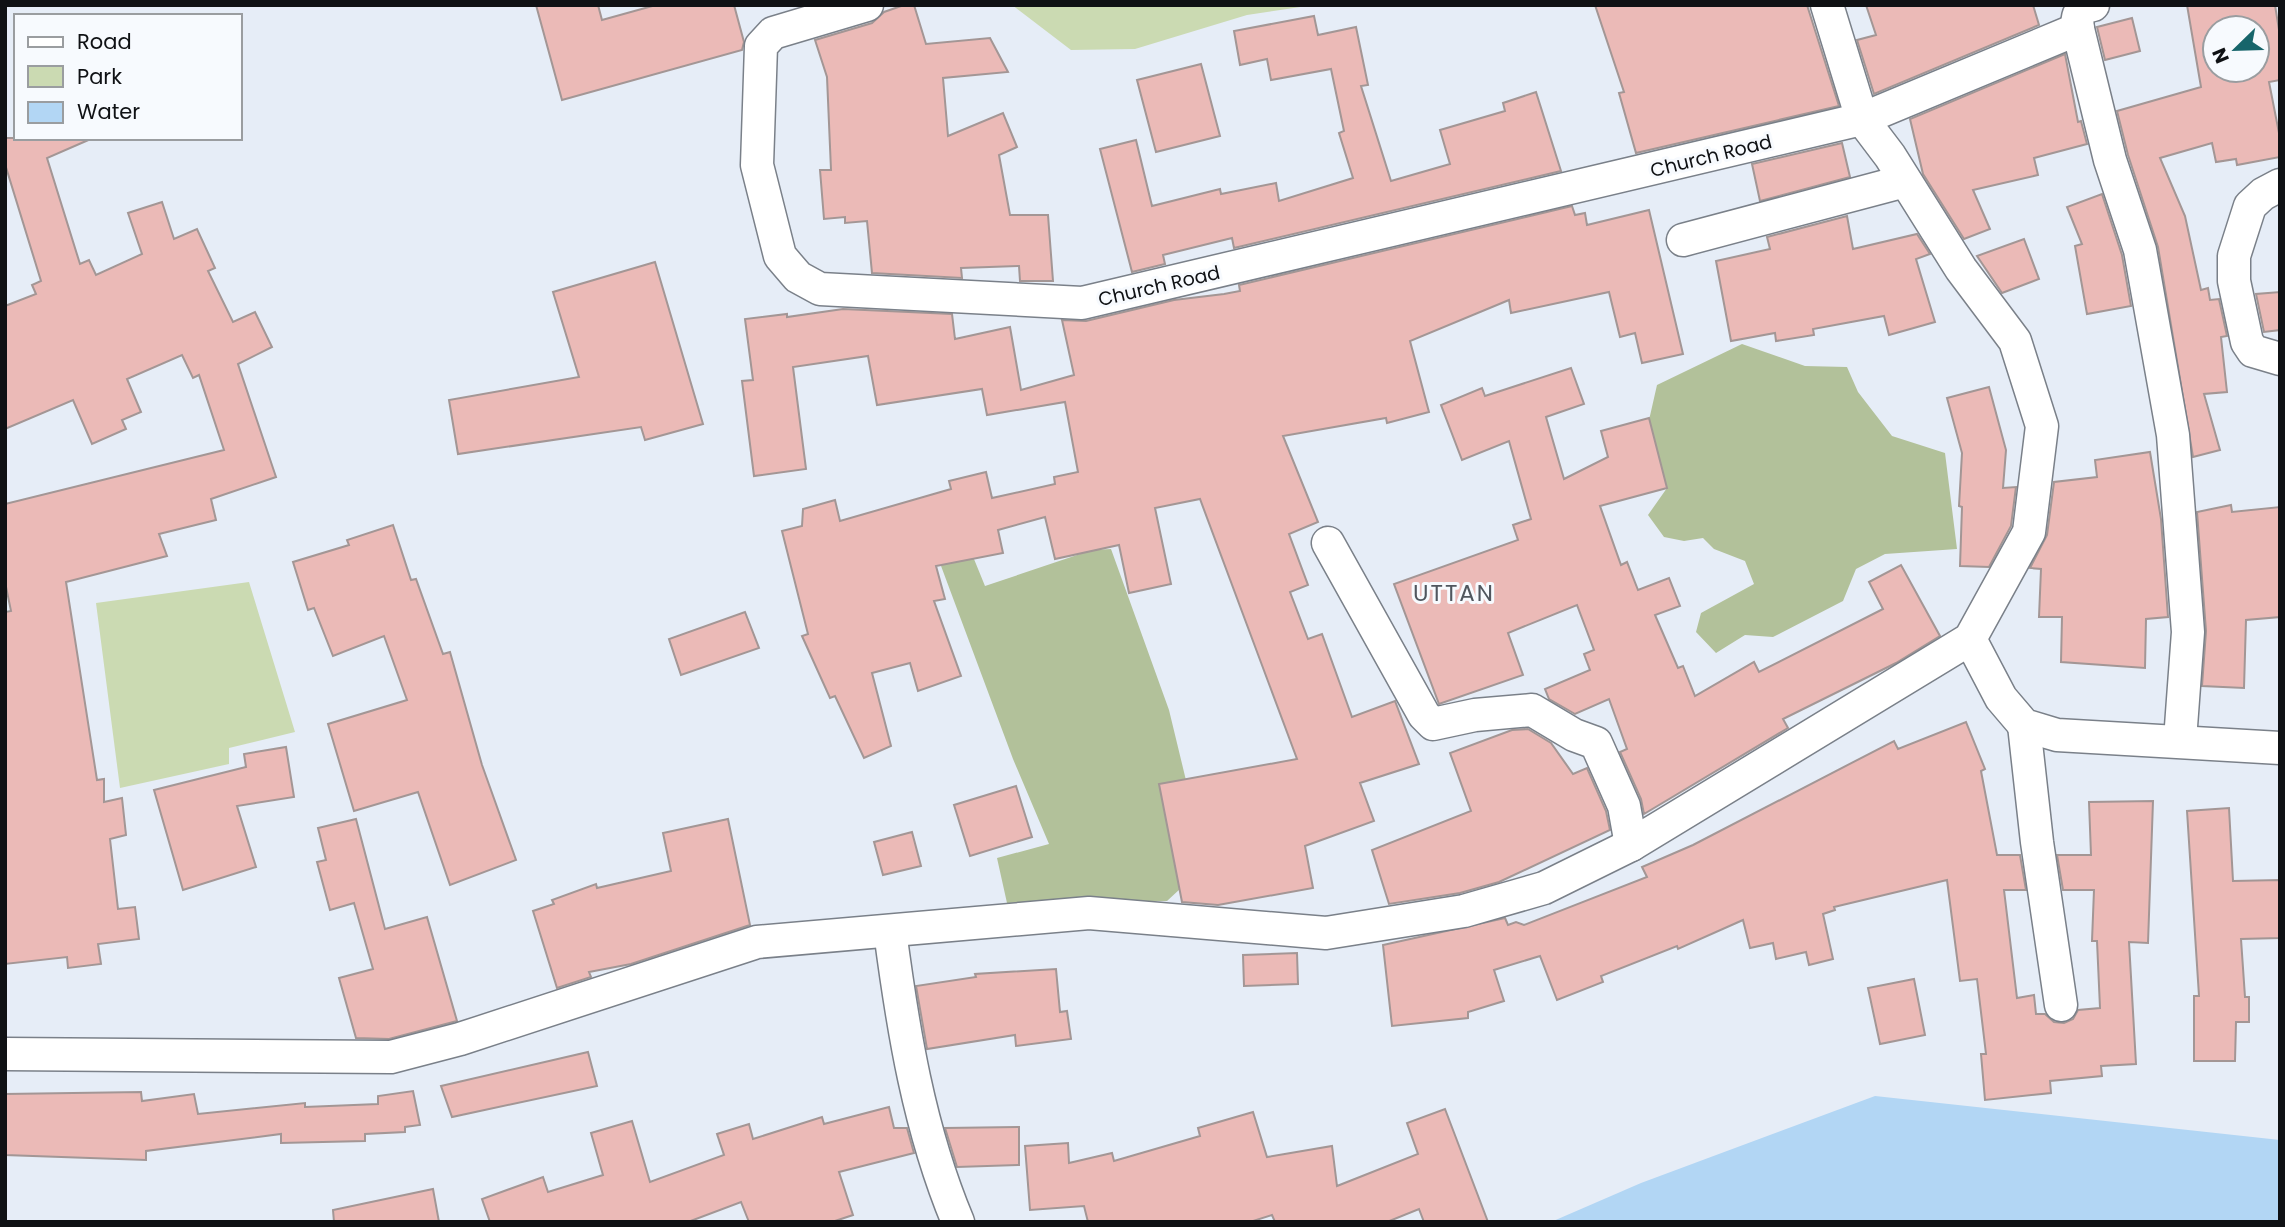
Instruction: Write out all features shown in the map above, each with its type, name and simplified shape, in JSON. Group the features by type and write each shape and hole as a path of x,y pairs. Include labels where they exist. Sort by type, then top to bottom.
{"street":[{"name":"Church Road","path":"867,5 774,33 761,46 757,165 780,256 799,277 820,289 1082,303 1863,119 2086,17"},
{"path":"5,1054 391,1057 460,1039 757,942 1088,913 1326,933 1464,912 1544,888 1631,845 1970,639 2029,532 2042,426 2015,341 1961,269 1863,119 1827,5"},
{"path":"2086,17 2110,160 2140,250 2173,435 2188,632 2180,740"},
{"path":"1683,240 1905,181"},
{"path":"2280,185 2263,194 2250,206 2234,256 2234,281 2247,342 2253,351 2280,359"},
{"path":"1328,543 1402,678 1424,715 1433,724 1475,715 1532,710 1574,735 1596,743 1624,806 1631,845"},
{"path":"1970,639 2001,698 2024,725 2057,735 2180,740 2280,748"},
{"path":"2024,725 2037,842 2061,1005"},
{"path":"890,931 900,1009 915,1087 939,1176 958,1222"}],"green space":[{"path":"1012,5 1314,5 1247,15 1135,49 1071,50"},
{"path":"1742,344 1805,366 1847,367 1858,392 1892,436 1945,453 1957,549 1885,554 1856,569 1843,601 1773,637 1745,635 1716,653 1696,632 1701,613 1754,584 1745,561 1714,549 1703,538 1684,541 1664,537 1648,515 1667,488 1647,429 1657,385"},
{"path":"956,515 985,586 1092,550 1111,549 1169,710 1191,801 1194,876 1167,901 1007,903 997,858 1049,844 1013,759 925,523"},
{"path":"249,582 295,732 229,748 229,764 120,788 96,603"}],"water":[{"path":"1875,1096 2280,1140 2280,1222 1551,1222 1641,1183"}],"building":[{"path":"536,5 598,5 602,20 656,5 734,5 744,42 742,50 562,100"},
{"path":"904,5 914,5 926,44 990,38 1008,72 943,78 948,136 1003,113 1017,147 999,155 1010,215 1048,215 1053,281 1020,281 1019,266 961,268 962,278 872,273 867,221 845,223 845,217 824,219 820,170 831,170 827,77 815,40 872,23 884,12"},
{"path":"1595,5 1807,5 1839,106 1636,153 1619,93 1624,92"},
{"path":"1866,5 2033,5 2039,25 1874,94 1857,40 1876,35"},
{"path":"2187,5 2275,5 2280,36 2280,80 2271,82 2271,14 2201,14 2201,84 2269,84 2280,138 2280,157 2237,165 2236,159 2216,162 2212,143 2160,158 2185,216 2201,290 2208,288 2210,300 2219,299 2227,336 2221,337 2227,392 2204,394 2220,450 2193,457 2158,247 2128,155 2117,111 2201,87"},
{"path":"1314,16 1318,35 1356,27 1368,85 1361,86 1391,181 1450,164 1440,130 1505,111 1503,103 1536,92 1561,171 1234,248 1232,238 1163,255 1165,264 1132,272 1100,149 1136,140 1152,206 1220,189 1221,194 1276,183 1279,201 1353,178 1339,133 1344,131 1331,69 1271,80 1267,59 1240,65 1234,31"},
{"path":"2132,18 2140,51 2105,60 2097,27"},
{"path":"2065,54 2078,122 2081,121 2087,144 2034,158 2038,175 1973,190 1990,229 1964,239 1923,174 1910,119"},
{"path":"1201,64 1220,136 1156,152 1137,80"},
{"path":"5,138 88,140 47,158 80,264 89,260 96,275 142,254 128,213 162,202 174,239 197,229 215,268 208,271 233,322 255,312 272,347 238,364 276,477 211,499 216,520 159,534 167,556 66,582 97,780 104,779 104,802 122,798 126,835 110,839 118,909 135,907 139,939 98,944 101,964 68,968 67,957 5,964 5,612 11,611 5,582 5,504 224,450 199,375 193,378 182,355 127,379 141,412 122,420 126,429 92,444 73,400 5,429 5,306 36,294 32,285 41,281 5,164"},
{"path":"1842,143 1850,177 1760,201 1752,164"},
{"path":"2102,194 2122,255 2131,306 2087,314 2075,246 2082,244 2067,207"},
{"path":"1572,206 1575,215 1585,213 1587,225 1649,210 1683,354 1642,363 1635,333 1620,337 1609,292 1511,313 1509,300 1410,341 1429,412 1387,423 1386,418 1283,436 1318,522 1289,534 1308,585 1290,592 1308,639 1322,634 1352,717 1395,701 1419,764 1360,783 1374,821 1305,846 1313,888 1218,905 1182,902 1159,784 1297,759 1200,499 1155,508 1171,584 1129,593 1119,545 1055,559 1045,517 998,530 1003,553 936,566 945,599 934,601 961,676 918,691 910,663 872,673 891,746 864,758 835,696 830,698 802,636 808,634 782,531 802,526 803,509 835,500 840,521 951,489 949,481 986,472 992,498 1055,484 1054,477 1078,472 1065,402 987,415 982,389 877,405 868,356 793,367 806,469 754,476 742,381 753,380 745,319 787,314 787,317 843,309 952,314 955,339 1010,327 1021,390 1074,375 1062,320 1086,321 1174,300 1240,291 1239,285"},
{"path":"1847,216 1853,249 1917,234 1930,254 1916,259 1935,322 1889,335 1884,316 1813,329 1814,335 1776,341 1775,333 1731,341 1716,261 1770,249 1767,237"},
{"path":"2024,239 2039,279 2002,293 1977,256"},
{"path":"655,262 703,424 645,440 641,427 458,454 449,400 579,377 553,292"},
{"path":"2280,292 2280,330 2264,332 2256,294"},
{"path":"1571,368 1584,404 1546,417 1564,479 1608,457 1601,431 1649,418 1667,488 1600,506 1621,565 1627,562 1638,590 1669,578 1680,606 1655,615 1678,668 1683,666 1695,696 1754,662 1759,672 1883,609 1869,582 1901,565 1940,636 1896,663 1783,719 1788,728 1644,814 1641,799 1620,752 1627,749 1609,699 1575,714 1549,699 1545,689 1590,670 1584,654 1594,650 1577,605 1508,633 1523,675 1439,704 1394,584 1518,540 1513,525 1531,519 1509,441 1462,460 1441,405 1482,388 1485,396"},
{"path":"1989,387 2006,450 2003,488 2016,487 2011,526 1989,567 1960,566 1962,453 1947,398"},
{"path":"2150,452 2161,519 2168,617 2146,619 2145,668 2061,662 2062,617 2039,617 2041,569 2030,568 2047,535 2054,482 2097,477 2095,460"},
{"path":"2231,505 2232,512 2280,507 2280,617 2246,620 2244,688 2202,686 2206,631 2197,512"},
{"path":"393,525 411,580 416,579 443,654 450,652 482,765 516,860 450,885 418,792 354,811 328,724 407,700 384,636 333,656 314,608 308,610 293,562 349,545 347,540"},
{"path":"745,612 759,648 681,675 669,639"},
{"path":"1966,722 1985,769 1981,771 1997,855 2020,855 2026,890 2004,890 2017,998 2034,995 2036,1014 2045,1014 2054,1022 2064,1023 2073,1019 2078,1010 2100,1008 2097,941 2092,941 2094,890 2063,890 2057,855 2091,855 2089,802 2153,801 2148,943 2129,942 2136,1064 2101,1066 2102,1076 2050,1081 2051,1093 1985,1100 1981,1054 1986,1054 1977,979 1960,981 1947,880 1834,907 1835,910 1823,914 1833,959 1809,965 1806,952 1776,959 1773,943 1750,948 1743,920 1678,949 1677,946 1601,976 1603,982 1557,1000 1540,956 1494,970 1504,1001 1468,1012 1468,1018 1392,1026 1383,945 1505,918 1508,925 1516,922 1524,925 1647,877 1642,867 1693,845 1894,741 1898,749"},
{"path":"1528,729 1551,743 1573,774 1587,768 1606,811 1610,830 1499,882 1460,893 1389,904 1372,850 1471,811 1450,753 1512,730"},
{"path":"286,747 294,797 237,806 256,867 183,890 154,790 246,767 244,754"},
{"path":"1016,786 1032,837 970,856 954,805"},
{"path":"2229,808 2233,881 2280,880 2280,938 2241,939 2245,997 2249,997 2249,1022 2236,1022 2235,1061 2194,1061 2194,996 2199,996 2187,811"},
{"path":"356,819 385,929 427,917 457,1021 389,1039 356,1038 339,978 373,969 354,903 330,910 317,862 326,860 318,828"},
{"path":"728,819 750,925 631,964 589,972 591,977 557,988 533,911 554,904 552,900 596,884 597,888 671,871 663,833"},
{"path":"912,832 921,866 883,875 874,842"},
{"path":"1297,953 1298,984 1244,986 1243,955"},
{"path":"1056,969 1060,1012 1067,1011 1071,1039 1016,1046 1015,1035 927,1049 916,986 976,977 975,974"},
{"path":"1914,979 1925,1035 1880,1044 1868,988"},
{"path":"588,1052 597,1086 452,1117 441,1086"},
{"path":"413,1091 420,1125 405,1127 405,1132 365,1134 365,1141 281,1143 281,1134 146,1151 146,1160 5,1155 5,1094 141,1092 142,1101 194,1094 198,1114 305,1103 305,1107 378,1104 378,1096"},
{"path":"889,1107 894,1128 907,1128 914,1153 839,1172 853,1215 832,1222 749,1222 741,1202 688,1222 490,1222 482,1199 543,1177 548,1192 603,1175 591,1133 632,1121 650,1182 724,1155 717,1134 749,1124 753,1139 822,1117 824,1124"},
{"path":"1445,1109 1488,1222 1424,1222 1419,1209 1387,1222 1275,1222 1272,1215 1250,1222 1088,1222 1084,1206 1030,1210 1025,1146 1068,1143 1069,1163 1112,1153 1114,1161 1200,1136 1198,1128 1253,1112 1267,1157 1332,1146 1337,1186 1418,1154 1407,1123"},
{"path":"1019,1127 1019,1165 957,1167 945,1128"},
{"path":"433,1189 439,1222 334,1222 333,1210"}],"district":[{"name":"UTTAN","path":"1454,593"}]}
